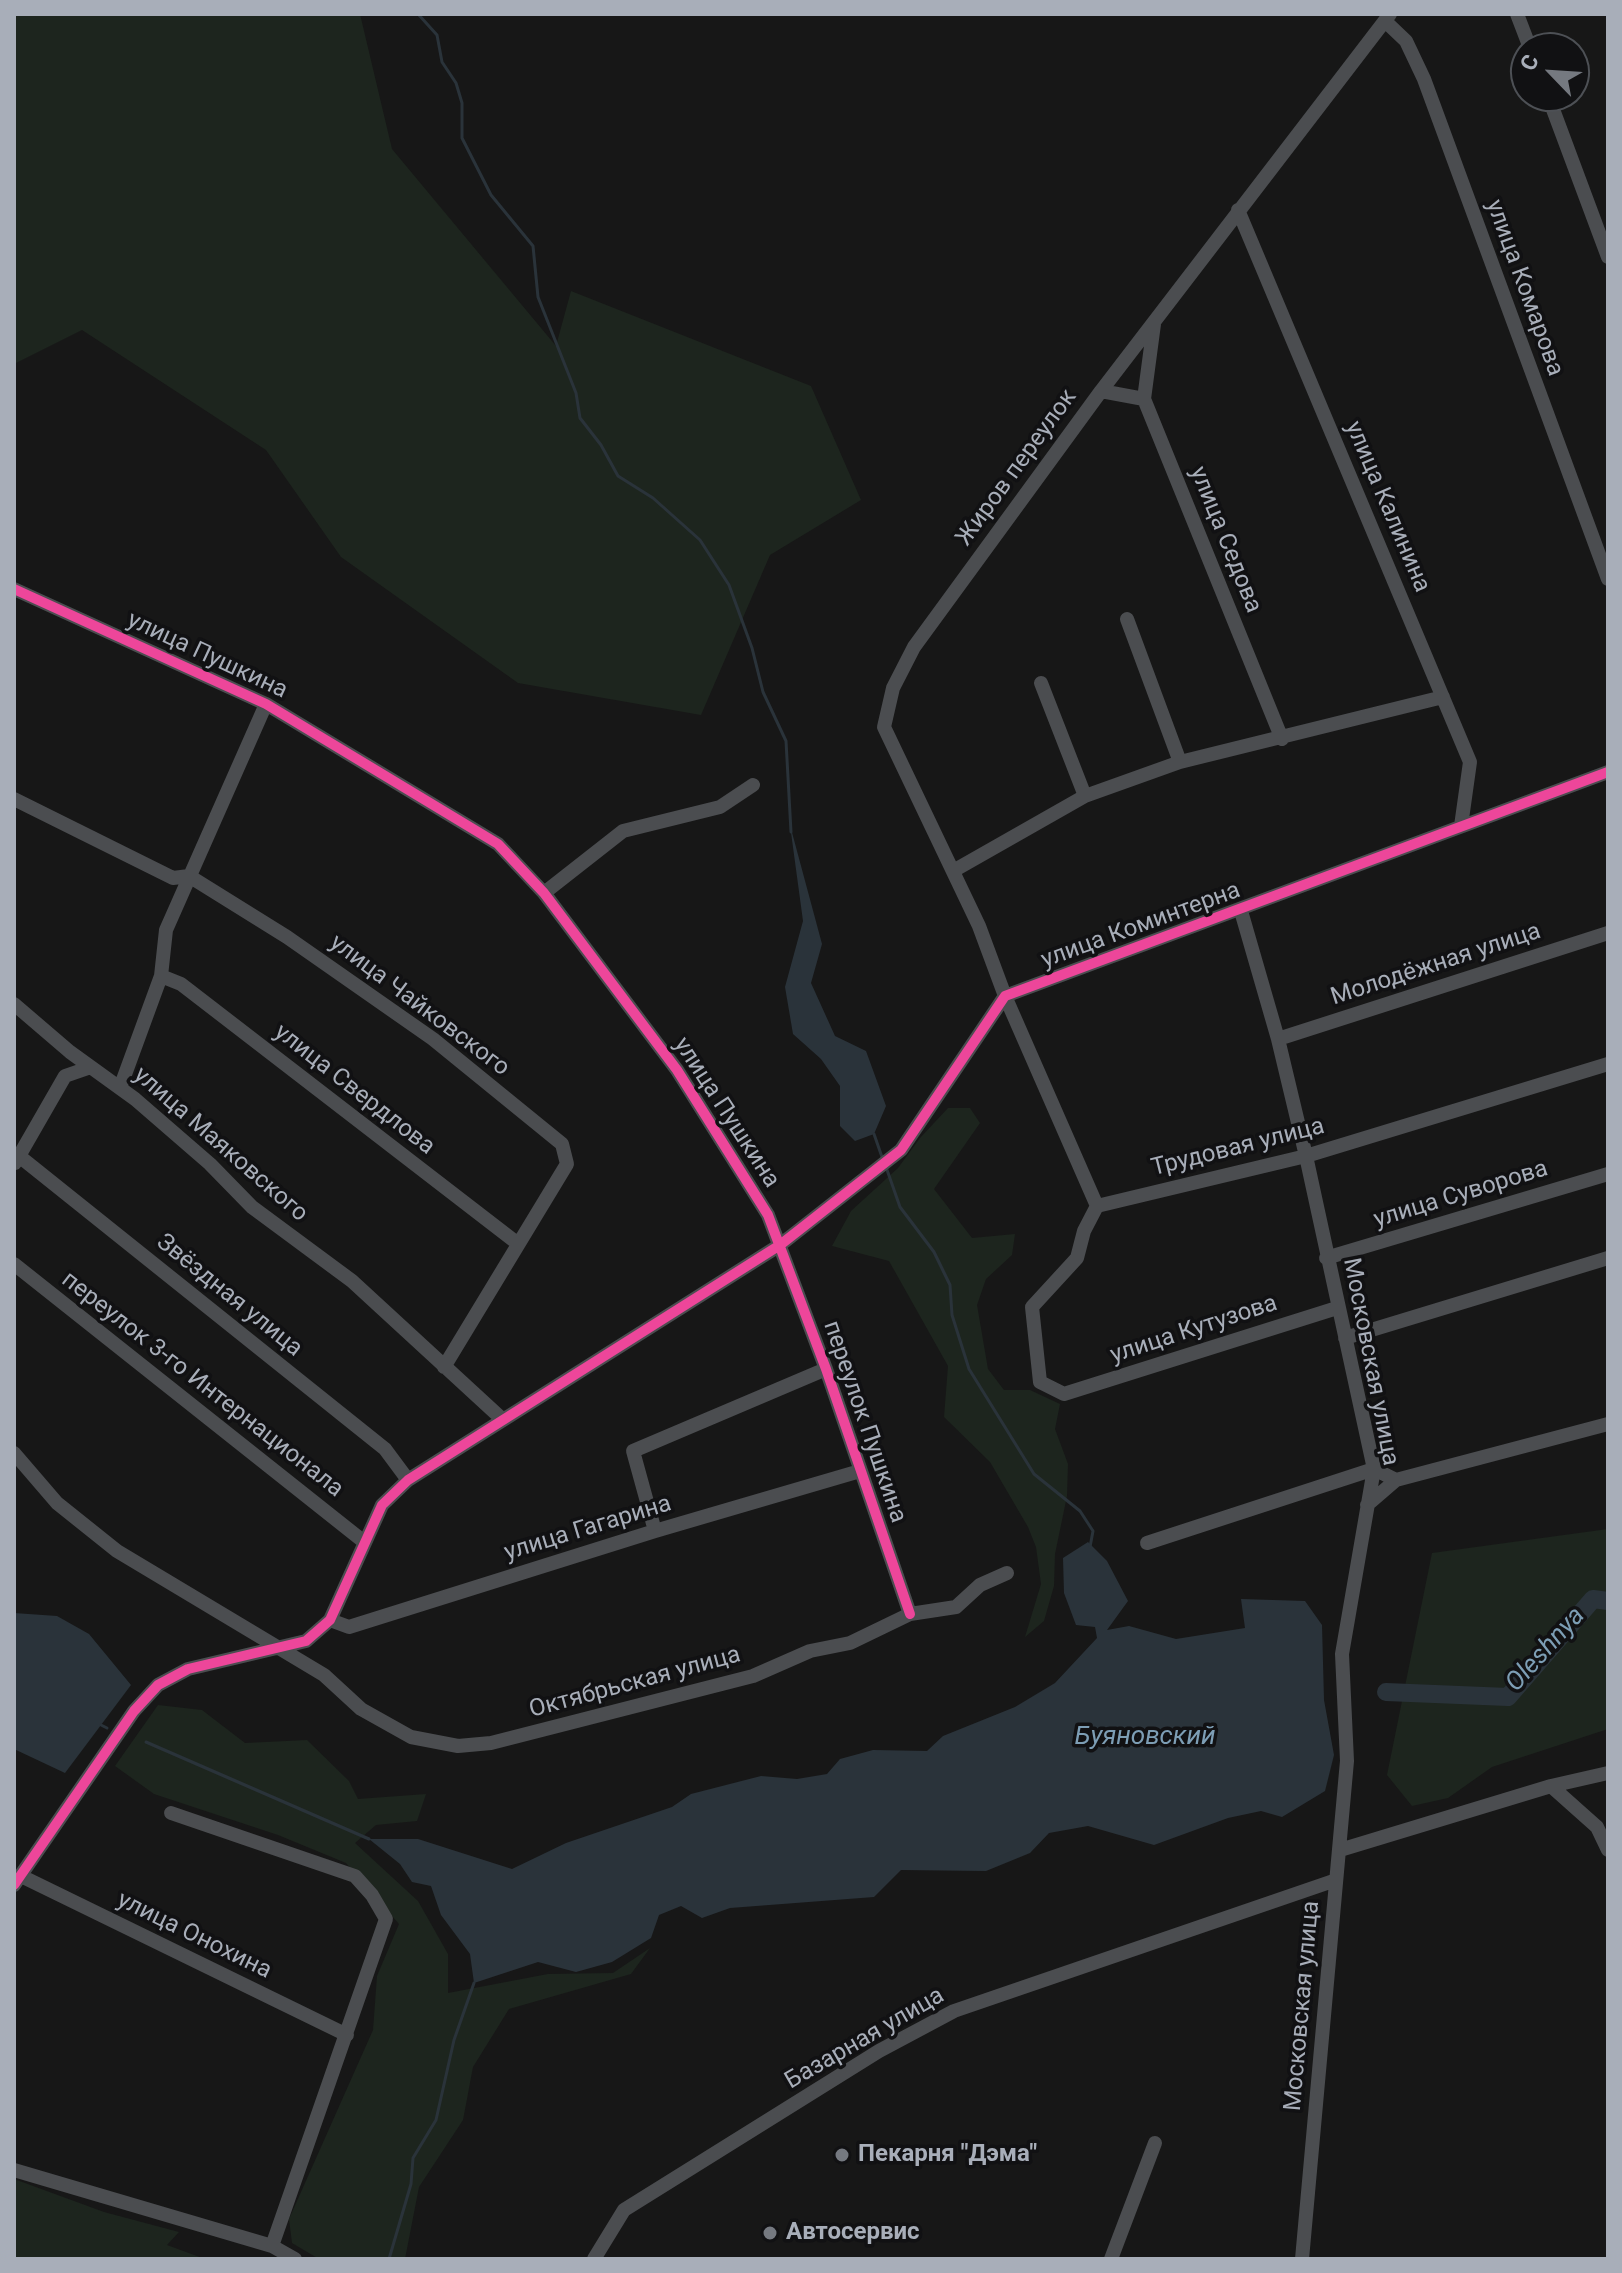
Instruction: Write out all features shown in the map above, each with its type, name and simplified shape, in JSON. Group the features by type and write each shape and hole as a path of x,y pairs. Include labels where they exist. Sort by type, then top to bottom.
{"street":[{"name":"Жиров переулок","path":"1005,996 979,926 884,727 893,688 914,647 1101,391 1387,17"},
{"name":"улица Комарова","path":"1387,17 1406,41 1424,79 1608,579"},
{"path":"1554,112 1608,257"},
{"name":"улица Калинина","path":"1238,210 1470,762 1461,826"},
{"path":"1101,391 1144,399 1155,320"},
{"name":"улица Седова","path":"1144,399 1282,739"},
{"name":"улица Пушкина","path":"14,589 266,704 498,844 544,893 677,1070 768,1215 780,1245"},
{"path":"1127,619 1180,762"},
{"path":"1041,683 1085,796"},
{"path":"953,871 1085,796 1180,762 1443,697"},
{"path":"120,1088 161,976 166,930 266,704"},
{"name":"улица Коминтерна","path":"1005,996 1241,911 1608,772"},
{"path":"544,893 623,831 720,807 753,785"},
{"name":"улица Чайковского","path":"14,799 173,878 189,876 287,937 433,1039 562,1144 567,1164 444,1367"},
{"name":"Московская улица","path":"1241,911 1278,1039 1306,1156 1374,1469 1342,1654 1347,1761 1302,2259"},
{"name":"Молодёжная улица","path":"1278,1039 1608,933"},
{"name":"улица Свердлова","path":"161,976 181,984 517,1243"},
{"path":"1005,996 1097,1206"},
{"path":"17,1881 134,1711 158,1685 188,1669 306,1641 330,1620 363,1541 382,1505 408,1480 780,1245 901,1150 1005,996"},
{"name":"улица Маяковского","path":"14,1004 210,1164 252,1207 352,1281 502,1419"},
{"name":"Трудовая улица","path":"1097,1206 1306,1156 1608,1064"},
{"path":"16,1160 65,1076 91,1067"},
{"name":"Звёздная улица","path":"16,1160 385,1449 408,1480"},
{"name":"улица Суворова","path":"1326,1258 1608,1174"},
{"name":"улица Кутузова","path":"1097,1206 1084,1231 1077,1258 1032,1307 1040,1382 1064,1394 1337,1308"},
{"name":"переулок Пушкина","path":"780,1245 910,1614"},
{"path":"1345,1338 1608,1258"},
{"name":"переулок 3-го Интернационала","path":"14,1264 363,1541"},
{"path":"655,1531 633,1451 826,1369"},
{"path":"1367,1505 1396,1480 1608,1424"},
{"name":"Октябрьская улица","path":"14,1453 57,1503 117,1551 324,1675 361,1709 411,1737 458,1746 491,1743 753,1676 810,1651 850,1643 910,1614 956,1607 980,1585 1007,1573"},
{"path":"1147,1543 1374,1469 1396,1480"},
{"name":"улица Гагарина","path":"330,1620 349,1627 655,1531 860,1471"},
{"path":"1340,1850 1551,1786 1608,1773"},
{"path":"1551,1786 1597,1827 1608,1850"},
{"path":"171,1813 355,1876 372,1895 386,1919 272,2246"},
{"name":"Базарная улица","path":"594,2259 624,2210 879,2051 954,2011 1336,1880"},
{"name":"улица Онохина","path":"17,1881 347,2035"},
{"path":"1111,2259 1155,2143"},
{"path":"14,2170 272,2246 295,2259"}],"shaded area":[{"path":"14,14 360,14 392,149 556,346 571,291 811,386 861,500 770,555 701,715 518,683 341,557 266,450 82,330 14,364"},
{"path":"948,1108 970,1108 980,1123 934,1189 972,1238 1015,1234 1012,1255 986,1279 977,1305 988,1369 1004,1390 1030,1390 1060,1404 1055,1429 1068,1464 1067,1496 1055,1554 1054,1586 1044,1621 1025,1637 1041,1584 1036,1547 1028,1527 990,1462 944,1417 948,1366 889,1261 832,1246 851,1211 898,1168"},
{"path":"1608,1529 1608,1729 1492,1767 1448,1798 1412,1806 1387,1775 1432,1553"},
{"path":"158,1705 202,1710 245,1743 307,1740 349,1781 358,1799 426,1794 417,1821 376,1825 355,1843 418,1901 448,1954 448,1993 548,1974 613,1973 650,1948 631,1974 509,2009 473,2067 463,2120 419,2187 405,2259 319,2259 292,2243 289,2219 373,2030 377,1976 399,1924 346,1863 278,1835 154,1794 115,1766"},
{"path":"14,2179 104,2212 179,2232 167,2245 205,2259 14,2259"}],"water":[{"path":"790,825 822,944 811,983 835,1036 866,1051 886,1106 874,1134 855,1141 840,1126 840,1086 821,1059 793,1034 785,987 803,921"},
{"name":"Буяновский","path":"1088,1542 1107,1561 1128,1601 1107,1630 1129,1626 1176,1639 1245,1628 1241,1599 1305,1601 1322,1625 1324,1700 1334,1755 1325,1791 1282,1817 1261,1811 1228,1818 1154,1845 1088,1826 1049,1833 1030,1853 986,1871 901,1870 874,1897 730,1908 702,1918 681,1906 659,1915 651,1938 612,1962 576,1972 538,1962 474,1983 470,1954 441,1915 431,1886 412,1882 400,1864 369,1839 418,1839 512,1869 566,1843 672,1807 691,1794 761,1776 797,1779 827,1774 840,1759 873,1750 927,1751 943,1736 1015,1707 1055,1683 1097,1638 1095,1627 1076,1625 1064,1593 1063,1558"},
{"path":"14,1613 57,1616 89,1634 131,1685 65,1773 14,1749"}],"waterway":[{"path":"418,14 437,35 442,62 456,83 462,103 462,138 491,195 533,246 538,297 576,393 580,418 601,445 618,476 653,498 700,540 729,585 752,648 763,692 786,741 791,832"},
{"path":"874,1134 883,1160"},
{"path":"886,1167 900,1207 934,1252 950,1285 952,1315 969,1369 1034,1474 1080,1511 1093,1531 1090,1547"},
{"name":"Oleshnya","path":"1386,1692 1508,1697 1593,1599 1608,1601"},
{"path":"101,1725 107,1728"},
{"path":"146,1742 369,1839"},
{"path":"389,2259 411,2184 413,2158 436,2120 454,2040 474,1983"}],"cycle path":[{"path":"14,589 266,704 498,844 544,893 677,1070 768,1215 826,1369 910,1614"},
{"path":"14,1885 134,1711 158,1685 188,1669 306,1641 330,1620 382,1505 408,1480 780,1245 901,1150 1005,996 1608,772"}],"place":[{"name":"Пекарня \"Дэма\"","path":"842,2155"},
{"name":"Автосервис","path":"770,2233"}]}
